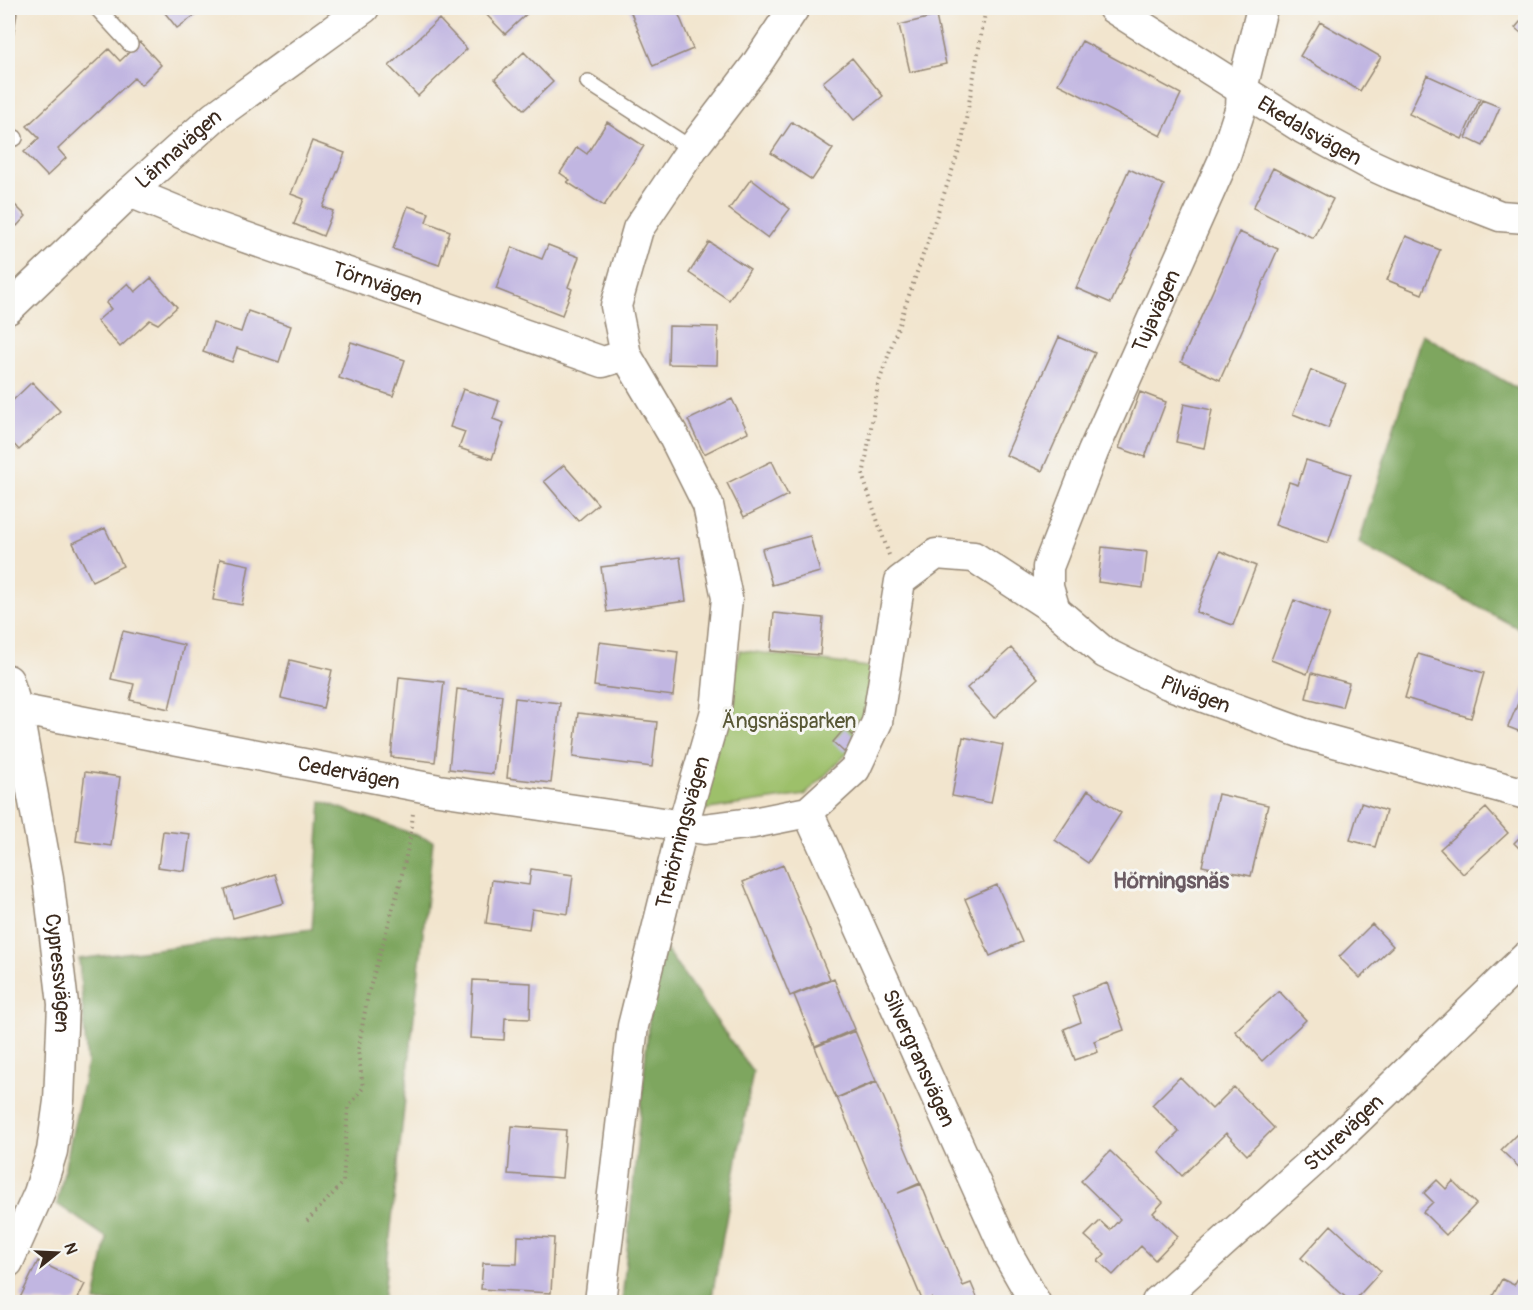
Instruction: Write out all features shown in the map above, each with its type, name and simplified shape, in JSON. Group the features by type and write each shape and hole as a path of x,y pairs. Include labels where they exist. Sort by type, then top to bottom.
{"street":[{"name":"Lännavägen","path":"8,309 130,192 214,117 364,8"},
{"name":"Trehörningsvägen","path":"600,1302 633,1026 684,825 716,711 727,598 708,505 672,433 627,355 616,306 639,229 692,149 756,65 794,8"},
{"name":"Ekedalsvägen","path":"1113,8 1304,129 1389,173 1500,216 1526,218"},
{"name":"Tujavägen","path":"1055,610 1048,587 1048,567 1094,452 1224,159 1241,107 1242,89 1263,8"},
{"name":"Törnvägen","path":"130,192 213,226 603,362 627,355"},
{"name":"Pilvägen","path":"900,581 936,554 974,556 1055,610 1105,652 1168,684 1305,734 1526,794"},
{"path":"684,825 704,829 753,823 808,812 855,769 877,722 900,581"},
{"name":"Cypressvägen","path":"8,680 17,709 48,878 63,1004 59,1101 51,1151 39,1193 8,1262"},
{"name":"Cedervägen","path":"17,709 415,785 684,825"},
{"name":"Silvergransvägen","path":"808,812 1007,1253 1035,1302"},
{"name":"Sturevägen","path":"1156,1302 1329,1147 1526,957"}],"lane":[{"path":"97,8 130,44"},
{"path":"588,82 692,149"}],"path":[{"path":"900,581 881,536 863,477 878,385 962,142 986,8"},
{"path":"307,1221 343,1183 348,1108 363,1088 358,1050 368,994 399,888 411,833 415,785"}],"green space":[{"path":"1422,334 1525,393 1525,632 1359,543"},
{"name":"Ängsnäsparken","path":"740,650 875,668 860,741 805,795 702,810"},
{"path":"321,801 433,841 383,1302 95,1302 107,1238 57,1204 87,1064 79,959 312,929"},
{"path":"657,937 753,1072 711,1302 622,1302"}],"building":[{"path":"161,8 205,8 177,28"},
{"path":"480,8 533,8 505,34"},
{"path":"629,8 676,8 693,49 653,66"},
{"path":"8,12 17,13 13,37 8,36"},
{"path":"1526,15 1526,37 1515,28"},
{"path":"936,16 946,64 910,72 899,25"},
{"path":"439,19 467,49 418,96 389,66"},
{"path":"1320,22 1381,57 1360,91 1300,56"},
{"path":"1082,41 1181,94 1161,136 1058,84"},
{"path":"140,42 161,65 141,85 134,78 58,149 66,158 47,176 24,152 39,138 27,126 109,49 120,61"},
{"path":"524,52 553,82 524,110 495,79"},
{"path":"852,58 883,96 854,120 823,82"},
{"path":"1427,75 1480,99 1462,139 1409,114"},
{"path":"1482,100 1500,107 1483,146 1466,138"},
{"path":"607,122 644,146 604,206 567,182 570,180 560,173 577,147 587,154"},
{"path":"792,122 833,149 812,180 771,153"},
{"path":"312,141 345,153 323,207 333,211 323,236 294,224 304,199 291,194"},
{"path":"1273,168 1333,199 1313,238 1253,208"},
{"path":"1129,169 1164,185 1111,303 1076,288"},
{"path":"751,179 790,209 768,238 729,209"},
{"path":"14,204 26,216 17,226 8,217 8,211"},
{"path":"408,206 429,213 426,222 450,231 439,265 393,249"},
{"path":"1239,232 1278,249 1220,380 1181,362"},
{"path":"1406,236 1440,250 1422,294 1387,280"},
{"path":"709,242 750,269 729,300 689,273"},
{"path":"548,245 579,257 568,287 572,289 562,315 496,289 512,247 542,259"},
{"path":"151,278 177,307 158,324 150,320 120,347 97,321 111,309 106,303 128,283 135,292"},
{"path":"248,311 291,326 279,362 237,348 232,362 203,352 213,323 241,332"},
{"path":"669,326 718,327 717,365 668,364"},
{"path":"1059,337 1095,353 1042,471 1006,455"},
{"path":"351,342 405,360 393,396 339,378"},
{"path":"1311,370 1346,384 1328,428 1293,414"},
{"path":"32,382 60,411 19,450 8,438 8,405"},
{"path":"463,389 499,401 493,419 504,423 492,459 459,448 465,432 450,427"},
{"path":"1140,392 1166,402 1145,457 1119,448"},
{"path":"732,399 748,432 704,454 688,420"},
{"path":"1184,404 1212,410 1204,448 1176,442"},
{"path":"1306,460 1351,474 1328,543 1275,525 1289,482 1298,485"},
{"path":"772,461 788,495 744,517 727,483"},
{"path":"564,465 598,504 578,521 544,481"},
{"path":"105,528 123,566 92,581 73,543"},
{"path":"810,536 820,572 772,585 762,549"},
{"path":"1102,547 1147,552 1143,588 1098,582"},
{"path":"1220,551 1256,566 1233,625 1196,612"},
{"path":"680,557 686,601 607,612 601,567"},
{"path":"220,559 249,565 242,605 213,600"},
{"path":"1294,600 1330,614 1307,674 1271,660"},
{"path":"774,613 823,618 820,655 771,651"},
{"path":"123,631 184,645 169,709 130,700 134,684 111,679"},
{"path":"599,642 678,652 673,696 594,686"},
{"path":"1011,648 1038,678 994,718 967,688"},
{"path":"1418,654 1484,673 1471,718 1405,698"},
{"path":"290,660 332,670 323,708 281,698"},
{"path":"1312,673 1349,683 1342,707 1306,698"},
{"path":"399,677 444,682 435,762 391,757"},
{"path":"1526,684 1526,734 1508,727"},
{"path":"457,689 502,695 493,774 449,769"},
{"path":"515,698 560,703 551,783 507,778"},
{"path":"578,713 657,722 652,767 573,757"},
{"path":"845,728 857,739 844,752 833,742"},
{"path":"963,737 1003,745 991,803 952,796"},
{"path":"85,772 120,777 111,846 76,841"},
{"path":"1088,790 1121,813 1088,863 1055,840"},
{"path":"1218,794 1268,805 1251,876 1202,866"},
{"path":"1361,803 1386,811 1375,847 1350,840"},
{"path":"1486,808 1508,833 1463,874 1440,849"},
{"path":"163,831 190,834 185,871 158,867"},
{"path":"1526,831 1526,855 1514,843"},
{"path":"783,865 830,979 790,996 743,882"},
{"path":"531,869 573,875 568,914 532,909 529,929 486,923 492,880 529,885"},
{"path":"275,874 284,903 233,918 225,890"},
{"path":"997,885 1022,942 990,956 965,899"},
{"path":"1372,924 1393,946 1360,978 1339,957"},
{"path":"834,979 855,1029 815,1046 794,995"},
{"path":"473,980 531,983 530,1019 505,1018 504,1040 470,1038"},
{"path":"1107,983 1124,1030 1094,1041 1098,1052 1075,1060 1064,1029 1081,1022 1072,996"},
{"path":"1279,991 1306,1020 1262,1061 1235,1031"},
{"path":"855,1031 876,1081 836,1098 815,1047"},
{"path":"1180,1077 1212,1109 1234,1087 1274,1128 1247,1155 1226,1133 1182,1176 1159,1152 1179,1132 1152,1105"},
{"path":"877,1082 920,1183 898,1193 921,1184 963,1286 971,1283 979,1302 933,1302 931,1298 923,1302 837,1098"},
{"path":"1526,1125 1526,1174 1501,1150"},
{"path":"512,1126 566,1130 562,1178 508,1174"},
{"path":"1110,1151 1163,1202 1153,1213 1178,1236 1155,1260 1141,1246 1113,1275 1098,1261 1105,1254 1085,1236 1100,1221 1110,1230 1120,1219 1081,1181"},
{"path":"1437,1180 1446,1189 1453,1181 1476,1204 1446,1235 1423,1212 1433,1202 1424,1193"},
{"path":"1331,1225 1381,1271 1353,1302 1301,1258"},
{"path":"518,1236 554,1238 551,1293 481,1289 483,1263 517,1264"},
{"path":"38,1261 85,1284 76,1302 28,1302 20,1298"},
{"path":"1524,1267 1526,1268 1526,1302 1496,1302 1491,1299 1502,1279 1514,1285"}],"district":[{"name":"Hörningsnäs","path":"1171,881"}]}
